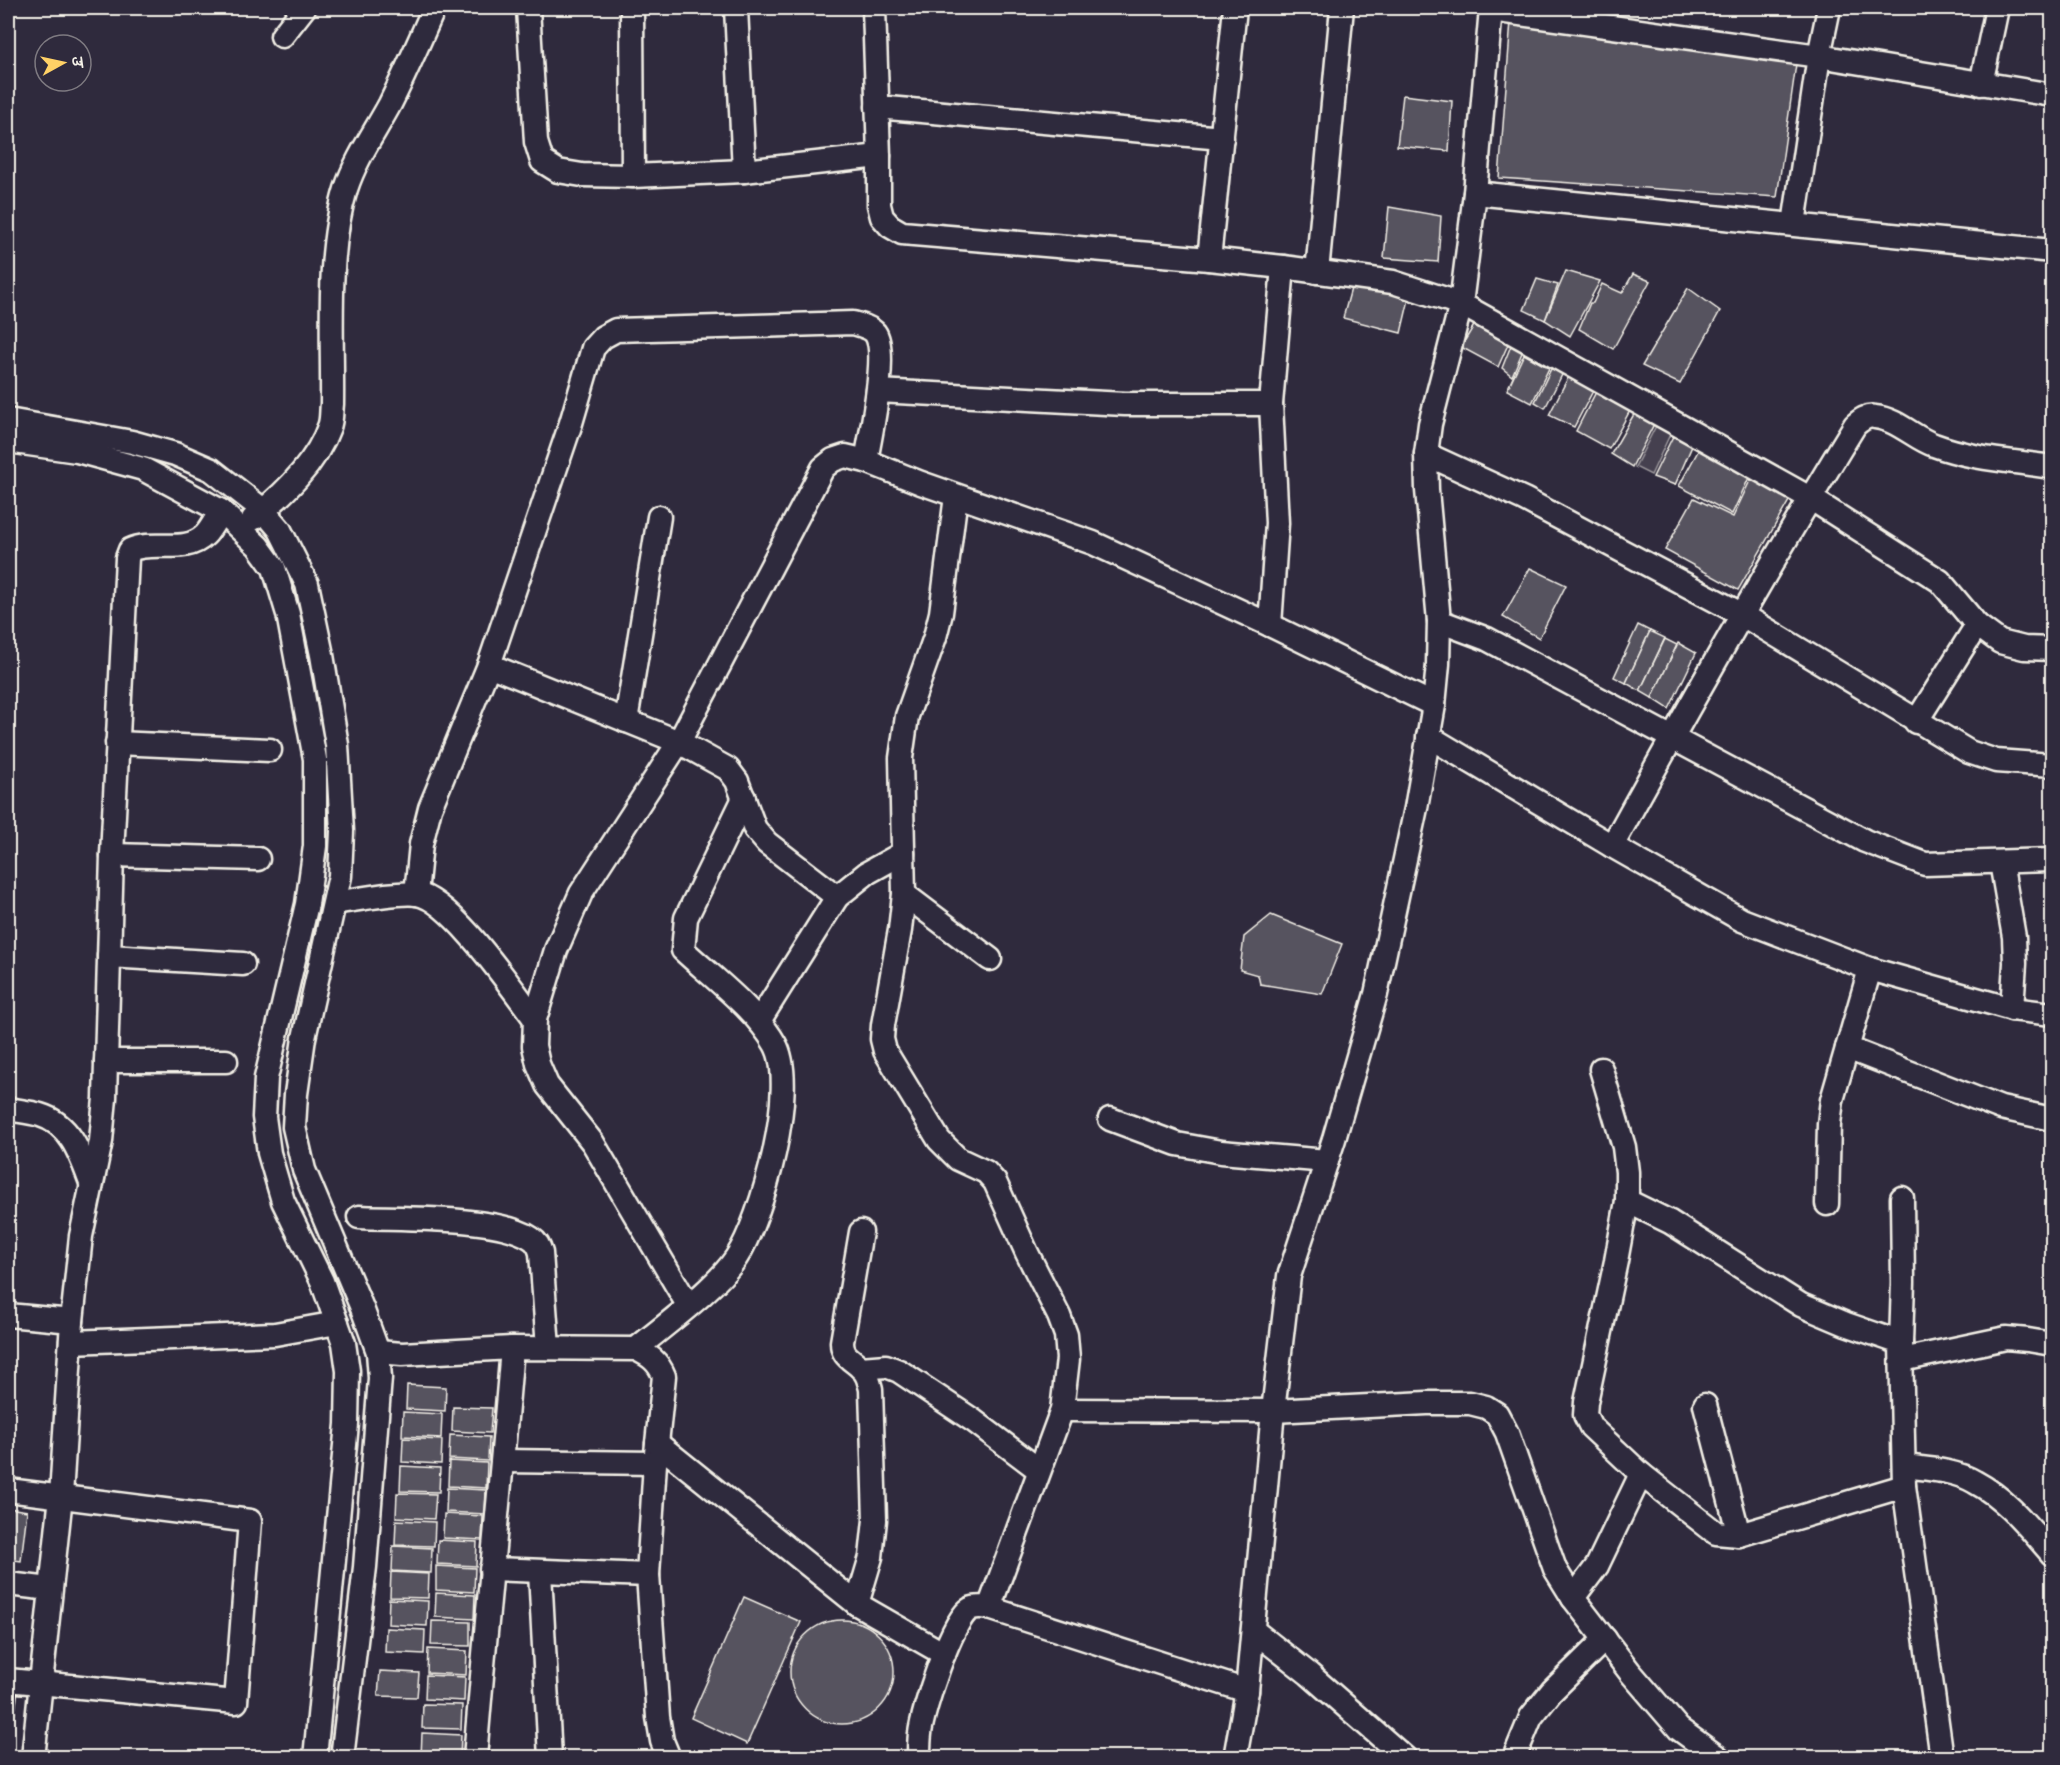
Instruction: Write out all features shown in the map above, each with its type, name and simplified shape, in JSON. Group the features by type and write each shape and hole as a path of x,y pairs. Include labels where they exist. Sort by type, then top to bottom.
{"street":[{"path":"282,36 304,8"},
{"path":"240,529 297,478 318,451 330,425 333,254 346,190 360,155 389,106 412,60 434,8"},
{"path":"528,8 536,142 542,160 558,171 582,175 633,176 744,171 879,156"},
{"path":"632,8 633,176"},
{"path":"736,8 744,171"},
{"path":"874,8 879,204 882,217 890,226 902,233 1283,267 1393,282 1461,304 1810,498 1940,581 1977,625 2000,642 2024,648 2052,649"},
{"path":"1209,259 1235,8"},
{"path":"1317,272 1342,8"},
{"path":"1794,224 1819,56 1830,8"},
{"path":"1981,84 1997,8"},
{"path":"1234,1758 1247,1691 1273,1411 1289,1276 1327,1161 1376,994 1416,808 1434,705 1439,621 1426,454 1430,424 1461,304 1475,193 1491,9 1819,56 2052,95"},
{"path":"877,107 1222,138"},
{"path":"1475,193 2052,251"},
{"path":"1270,625 1277,523 1271,404 1283,267"},
{"path":"416,894 421,844 430,807 489,665 571,423 593,348 603,337 616,330 853,323 865,327 874,333 879,344 878,391 866,461"},
{"path":"878,391 1125,404 1271,404"},
{"path":"1612,846 1741,614 1855,425 1863,418 1875,416 1890,421 1932,445 1962,453 2052,467"},
{"path":"8,420 79,442 143,469 220,511 258,546 274,568 288,614 315,759 315,846 307,904 266,1078 264,1117 269,1153 283,1201 322,1281 344,1343 348,1371 347,1424 315,1758"},
{"path":"8,441 132,442 175,454 212,470 263,510 280,530 308,584 337,745 342,831 340,876 304,1038 294,1126 304,1170 378,1352 380,1378 365,1567 342,1758"},
{"path":"1426,454 1524,499 1741,614 1969,752 1996,761 2052,765"},
{"path":"688,1305 593,1143 547,1085 538,1064 534,1046 535,1018 556,950 581,893 679,742 823,468 833,460 844,456 866,461 956,496 1093,543 1270,625 1434,705"},
{"path":"956,496 941,613 935,637 907,716 901,758 904,894 882,1039 885,1051 939,1140 958,1159 986,1172 995,1182 1066,1335 1068,1359 1062,1410 989,1608"},
{"path":"33,1758 61,1496 81,1236 101,1141 127,558 130,550 138,546 190,545 205,535 220,511"},
{"path":"626,721 659,517"},
{"path":"1439,621 1487,639 1865,842 1925,864 2052,860"},
{"path":"1916,722 1977,625"},
{"path":"489,665 679,742 728,769 744,798 754,829 767,843 837,897"},
{"path":"1428,736 1612,846 1743,920 1870,969 2012,1009 2052,1014"},
{"path":"117,743 270,750"},
{"path":"636,1349 718,1279 735,1259 750,1235 762,1198 782,1114 784,1080 782,1062 776,1045 759,1021 683,950 686,918 744,798"},
{"path":"759,1021 837,897 867,873 903,853"},
{"path":"112,855 258,859"},
{"path":"2001,862 2014,937 2012,1009"},
{"path":"335,903 416,894 429,897 463,926 535,1018"},
{"path":"904,894 990,959"},
{"path":"109,956 243,964"},
{"path":"1827,1204 1829,1124 1832,1101 1870,969"},
{"path":"1846,1048 2001,1108 2052,1119"},
{"path":"106,1061 226,1061"},
{"path":"1601,1069 1624,1148 1627,1201 1586,1402 1586,1415 1591,1427 1641,1474 1716,1533 1739,1535 1904,1476 1955,1474 1975,1481 2016,1513 2052,1554"},
{"path":"8,1109 42,1115 63,1128 78,1149 91,1183"},
{"path":"1110,1119 1177,1144 1221,1152 1327,1161"},
{"path":"1902,1198 1901,1351 1904,1476 1942,1758"},
{"path":"1627,1201 1670,1222 1800,1305 1901,1351 2007,1338 2052,1344"},
{"path":"359,1217 491,1225 519,1232 531,1238 537,1243 541,1253 548,1348"},
{"path":"857,1604 871,1557 875,1521 871,1389 867,1376 861,1368 846,1357 842,1350 842,1342 861,1232"},
{"path":"8,1315 72,1332 275,1334 337,1323"},
{"path":"378,1352 402,1354 512,1348 636,1349 659,1364 664,1376 656,1453 648,1575 658,1717 662,1741 669,1758"},
{"path":"474,1758 512,1348"},
{"path":"861,1368 886,1366 899,1371 974,1421 1039,1470"},
{"path":"1062,1410 1273,1411 1427,1403 1470,1403 1486,1407 1497,1414 1507,1432 1555,1569 1573,1598 1679,1729 1719,1758"},
{"path":"1705,1405 1739,1535"},
{"path":"503,1461 656,1453 857,1604 944,1654"},
{"path":"1573,1598 1597,1566 1641,1474"},
{"path":"8,1490 250,1521 236,1702 8,1680"},
{"path":"491,1569 648,1575"},
{"path":"540,1572 550,1758"},
{"path":"8,1584 51,1589"},
{"path":"920,1758 919,1735 925,1706 944,1654 961,1617 969,1609 977,1607 989,1608 1247,1691"},
{"path":"1253,1630 1309,1674 1405,1758"},
{"path":"1514,1758 1531,1717 1552,1691 1605,1640"}],"shaded area":[{"path":"1659,420 1673,428 1651,475 1635,467"}],"building":[{"path":"1511,21 1797,57 1777,197 1499,178"},
{"path":"1403,95 1452,101 1449,151 1397,146"},
{"path":"1389,207 1441,216 1438,262 1384,258"},
{"path":"1566,271 1600,281 1570,336 1545,320"},
{"path":"1633,274 1650,281 1613,349 1579,329 1590,303 1593,303 1602,284 1622,293"},
{"path":"1537,279 1558,285 1545,320 1524,310"},
{"path":"1353,281 1410,295 1401,333 1343,318"},
{"path":"1688,288 1720,311 1680,384 1642,366"},
{"path":"1476,322 1510,340 1498,367 1461,347"},
{"path":"1512,343 1524,348 1512,376 1502,368"},
{"path":"1524,354 1549,368 1532,403 1507,390"},
{"path":"1566,367 1545,408 1535,402 1551,369"},
{"path":"1572,370 1595,387 1574,427 1549,415"},
{"path":"1598,388 1633,405 1609,449 1576,431"},
{"path":"1637,409 1657,418 1632,467 1611,454"},
{"path":"1676,430 1695,439 1675,485 1653,477"},
{"path":"1703,442 1753,469 1732,514 1679,486"},
{"path":"1755,470 1794,492 1738,590 1665,550 1694,498 1733,517"},
{"path":"1530,568 1566,585 1539,638 1503,617"},
{"path":"1638,625 1650,631 1626,683 1614,677"},
{"path":"1650,631 1665,638 1640,691 1626,683"},
{"path":"1665,639 1677,645 1652,698 1640,691"},
{"path":"1678,643 1696,653 1669,709 1652,698"},
{"path":"1271,915 1342,944 1322,994 1260,984 1258,975 1240,970 1244,937"},
{"path":"407,1385 446,1387 445,1411 406,1409"},
{"path":"453,1407 492,1408 490,1433 452,1431"},
{"path":"403,1412 442,1414 441,1438 402,1436"},
{"path":"450,1435 489,1437 488,1461 449,1459"},
{"path":"403,1438 442,1440 441,1464 402,1462"},
{"path":"449,1461 487,1463 486,1488 448,1486"},
{"path":"401,1466 440,1468 439,1492 400,1491"},
{"path":"447,1488 486,1490 485,1514 446,1512"},
{"path":"397,1493 436,1494 434,1519 396,1517"},
{"path":"8,1508 27,1511 21,1561 8,1559"},
{"path":"444,1514 483,1516 482,1540 443,1538"},
{"path":"396,1520 435,1522 434,1546 395,1545"},
{"path":"438,1540 477,1542 476,1566 437,1564"},
{"path":"393,1546 432,1548 431,1573 392,1571"},
{"path":"436,1566 475,1568 474,1592 436,1590"},
{"path":"391,1572 429,1574 428,1598 390,1597"},
{"path":"436,1593 475,1595 474,1619 435,1617"},
{"path":"744,1597 801,1622 747,1744 691,1718"},
{"path":"389,1599 428,1601 427,1626 388,1624"},
{"path":"842,1620 862,1624 871,1629 885,1643 890,1652 894,1672 890,1692 885,1701 871,1715 862,1720 842,1724 822,1720 813,1715 799,1701 794,1692 790,1672 794,1652 799,1643 813,1629 822,1624"},
{"path":"432,1621 470,1622 470,1646 431,1645"},
{"path":"386,1628 425,1630 424,1654 385,1652"},
{"path":"428,1649 467,1651 466,1675 427,1673"},
{"path":"380,1671 419,1673 417,1697 378,1696"},
{"path":"426,1675 465,1677 464,1701 425,1699"},
{"path":"8,1689 18,1690 11,1740 8,1740"},
{"path":"423,1704 462,1705 461,1729 422,1728"},
{"path":"422,1733 461,1735 460,1758 421,1758"}]}
